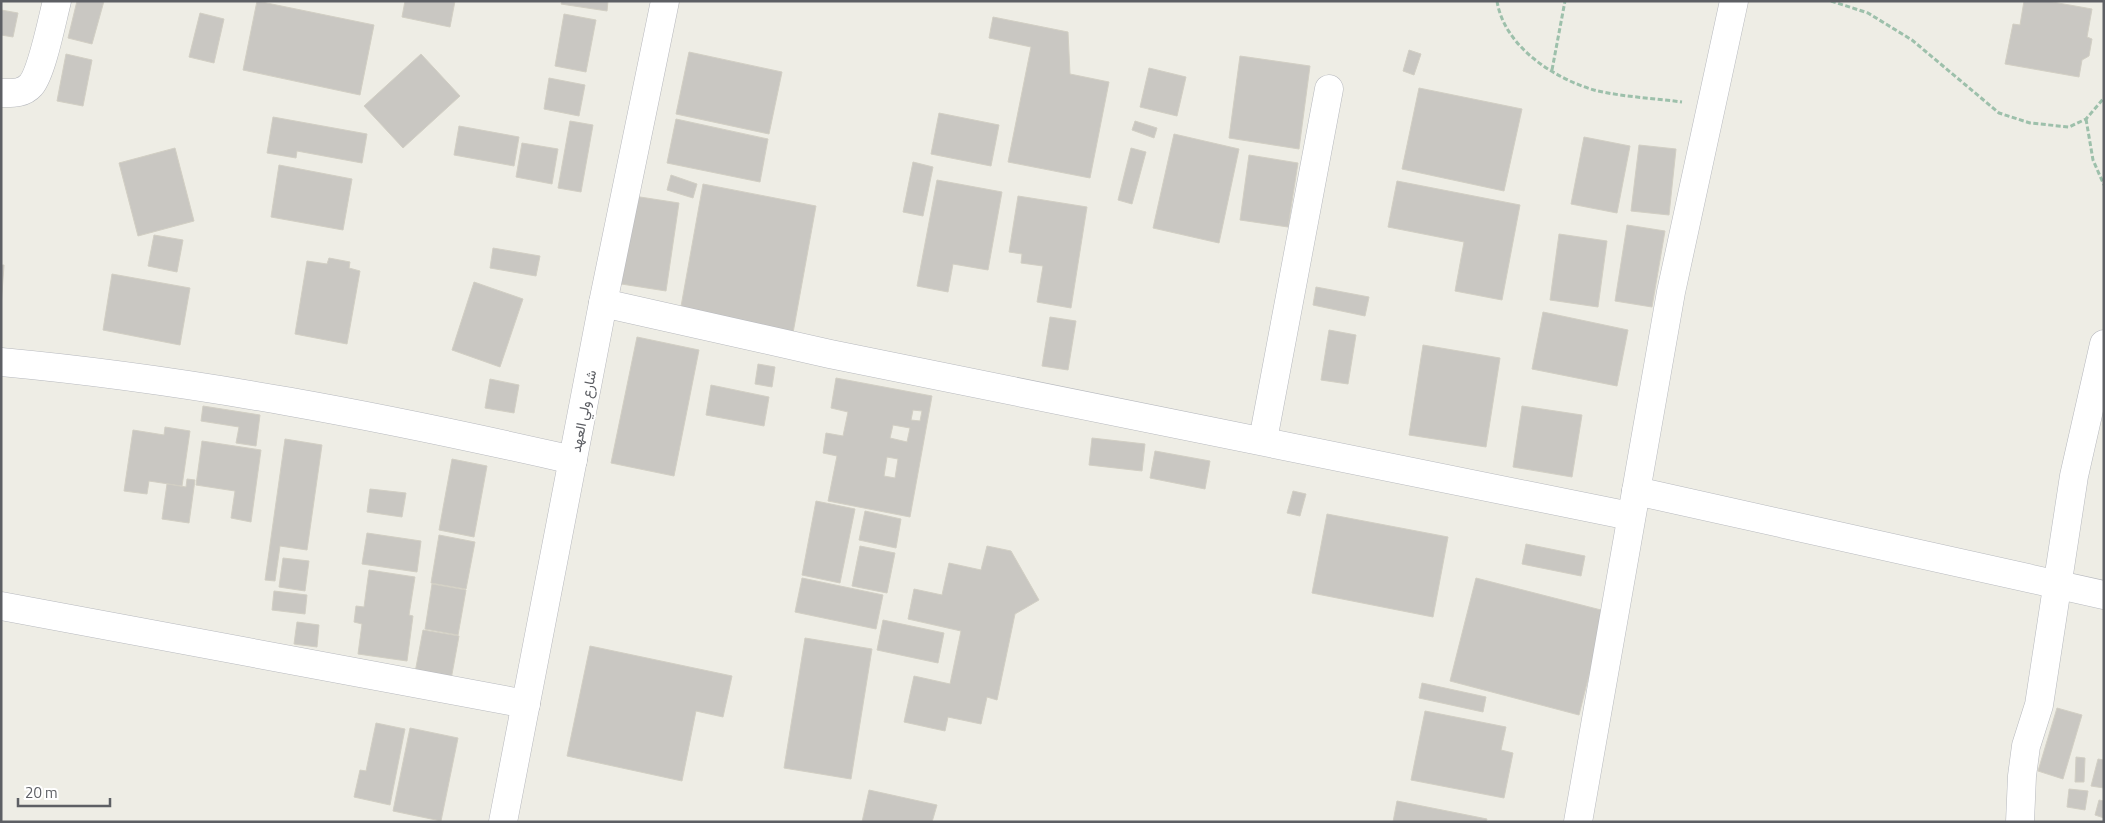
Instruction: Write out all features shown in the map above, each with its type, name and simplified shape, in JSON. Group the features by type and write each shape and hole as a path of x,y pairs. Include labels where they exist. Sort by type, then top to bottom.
{"street":[{"path":"1,93 19,93 31,86 37,73 57,1"},
{"name":"شارع ولي العهد","path":"503,822 603,303 665,1"},
{"path":"1578,822 1671,292 1734,1"},
{"path":"1263,440 1329,89"},
{"path":"603,303 830,354 1263,440 1633,504 2057,583 2104,595"},
{"path":"2020,822 2022,776 2026,746 2039,705 2074,476 2104,344"},
{"path":"1,362 86,370 262,395 445,431 574,460"},
{"path":"1,606 526,704"}],"path":[{"path":"1497,1 1499,17 1508,32 1531,57 1552,70 1594,90 1710,106"},
{"path":"1552,70 1564,1"},
{"path":"1831,1 1868,14 1912,40 1964,86 1999,113 2030,123 2069,127 2086,119 2104,98"},
{"path":"2086,119 2093,160 2104,186"}],"building":[{"path":"77,1 104,1 92,44 68,38"},
{"path":"257,1 374,25 360,95 243,70"},
{"path":"405,1 455,1 450,27 402,17"},
{"path":"562,1 608,1 607,11 561,4"},
{"path":"2024,1 2047,1 2092,9 2087,37 2092,39 2089,56 2082,60 2079,77 2005,64 2013,24 2020,25"},
{"path":"1,10 18,13 13,37 1,35"},
{"path":"200,13 224,19 214,63 189,57"},
{"path":"564,14 596,20 586,72 555,66"},
{"path":"993,17 1068,32 1070,74 1109,82 1090,178 1008,162 1031,47 989,38"},
{"path":"1409,50 1421,54 1414,75 1403,71"},
{"path":"689,52 782,72 769,134 676,114"},
{"path":"66,54 92,60 83,106 57,101"},
{"path":"421,54 460,96 403,148 364,106"},
{"path":"1240,56 1310,66 1299,149 1229,138"},
{"path":"1149,68 1186,77 1177,116 1140,107"},
{"path":"549,78 585,85 579,116 544,109"},
{"path":"1419,88 1522,109 1504,191 1402,169"},
{"path":"939,113 999,125 991,166 931,154"},
{"path":"273,117 367,134 362,163 297,151 296,158 267,153"},
{"path":"676,119 768,139 760,182 667,163"},
{"path":"570,121 593,125 581,192 558,188"},
{"path":"1135,121 1157,128 1154,138 1132,130"},
{"path":"459,126 519,137 514,166 454,155"},
{"path":"1174,134 1239,149 1219,243 1153,228"},
{"path":"1584,137 1630,146 1617,213 1571,204"},
{"path":"522,143 558,149 552,184 516,177"},
{"path":"1639,145 1676,149 1669,215 1631,211"},
{"path":"175,148 194,221 138,236 119,163"},
{"path":"1131,148 1146,152 1132,204 1118,200"},
{"path":"1249,155 1298,163 1288,227 1240,220"},
{"path":"913,162 933,167 923,216 903,212"},
{"path":"279,165 352,179 343,230 271,217"},
{"path":"671,175 697,184 693,198 667,190"},
{"path":"937,180 1002,192 988,270 953,264 948,292 917,286"},
{"path":"1397,181 1520,205 1502,300 1455,291 1464,242 1388,227"},
{"path":"703,184 816,206 793,333 680,312"},
{"path":"627,195 679,203 666,291 615,283"},
{"path":"1018,196 1087,207 1071,308 1037,302 1043,266 1021,263 1022,254 1009,252"},
{"path":"1627,225 1665,231 1652,307 1615,301"},
{"path":"1559,234 1607,241 1598,307 1550,300"},
{"path":"154,235 183,240 177,272 148,266"},
{"path":"493,248 540,256 536,276 490,268"},
{"path":"329,258 350,262 349,268 360,271 347,344 295,334 307,261 327,264"},
{"path":"1,265 4,265 1,307"},
{"path":"112,274 190,288 180,345 103,330"},
{"path":"474,282 523,299 500,367 452,350"},
{"path":"1316,287 1369,297 1365,316 1313,305"},
{"path":"1543,312 1628,330 1617,386 1532,369"},
{"path":"1050,317 1076,321 1068,370 1042,366"},
{"path":"1329,330 1356,335 1348,384 1321,380"},
{"path":"637,337 699,350 674,476 611,463"},
{"path":"1423,345 1500,358 1486,447 1409,435"},
{"path":"758,364 775,367 772,387 755,384"},
{"path":"836,378 932,396 910,517 828,501 837,456 823,453 826,433 843,436 848,412 831,408","holes":["913,410 922,411 920,421 911,420","893,425 910,428 907,442 890,438","887,457 898,459 895,478 884,476"]},
{"path":"490,379 519,385 514,413 485,408"},
{"path":"711,385 769,397 764,426 706,415"},
{"path":"203,406 260,415 256,446 236,443 239,427 201,421"},
{"path":"1522,406 1582,415 1572,477 1513,467"},
{"path":"165,427 190,431 182,486 149,481 147,494 124,491 133,430 164,435"},
{"path":"1092,438 1145,444 1142,471 1089,465"},
{"path":"285,439 322,445 307,550 280,546 275,581 265,580"},
{"path":"202,441 261,450 251,522 231,518 235,491 196,485"},
{"path":"1155,451 1210,461 1205,489 1150,478"},
{"path":"452,459 487,466 474,537 439,530"},
{"path":"187,479 195,480 189,523 162,519 167,484 186,487"},
{"path":"370,489 406,493 402,517 367,512"},
{"path":"1293,491 1306,494 1300,516 1287,513"},
{"path":"816,501 855,509 840,583 802,575"},
{"path":"865,511 901,519 896,548 859,540"},
{"path":"1327,514 1448,537 1433,617 1312,593"},
{"path":"367,533 421,541 417,572 362,564"},
{"path":"439,535 475,542 466,589 431,583"},
{"path":"1526,544 1585,556 1581,576 1522,564"},
{"path":"860,546 895,553 887,593 852,586"},
{"path":"987,546 1011,551 1039,600 1015,614 997,700 987,697 981,724 948,717 945,731 904,722 914,676 950,684 961,631 908,619 914,589 942,595 949,563 981,570"},
{"path":"283,558 309,561 305,591 279,587"},
{"path":"369,570 415,577 409,615 413,616 407,661 358,654 362,624 354,622 356,606 364,607"},
{"path":"802,578 883,595 876,629 795,612"},
{"path":"1476,578 1605,611 1579,715 1450,681"},
{"path":"432,584 466,590 458,635 425,629"},
{"path":"274,591 307,595 305,614 272,610"},
{"path":"883,620 944,633 938,663 877,650"},
{"path":"297,622 319,625 317,647 294,644"},
{"path":"423,630 459,636 450,685 414,678"},
{"path":"805,638 872,649 851,779 784,768"},
{"path":"590,646 732,676 723,717 696,711 682,781 567,756"},
{"path":"1422,683 1486,697 1483,712 1419,698"},
{"path":"2057,708 2082,715 2063,779 2038,771"},
{"path":"1425,711 1506,727 1501,750 1513,753 1504,798 1411,780"},
{"path":"376,723 405,729 390,805 354,797 360,770 366,771"},
{"path":"410,728 458,738 441,821 393,811"},
{"path":"2076,757 2085,758 2084,782 2075,782"},
{"path":"2098,759 2104,760 2104,788 2091,786"},
{"path":"2069,789 2088,791 2085,810 2067,807"},
{"path":"869,790 937,805 932,822 862,822"},
{"path":"2099,800 2104,801 2104,818 2095,815"},
{"path":"1397,801 1487,819 1486,822 1393,822"}]}
